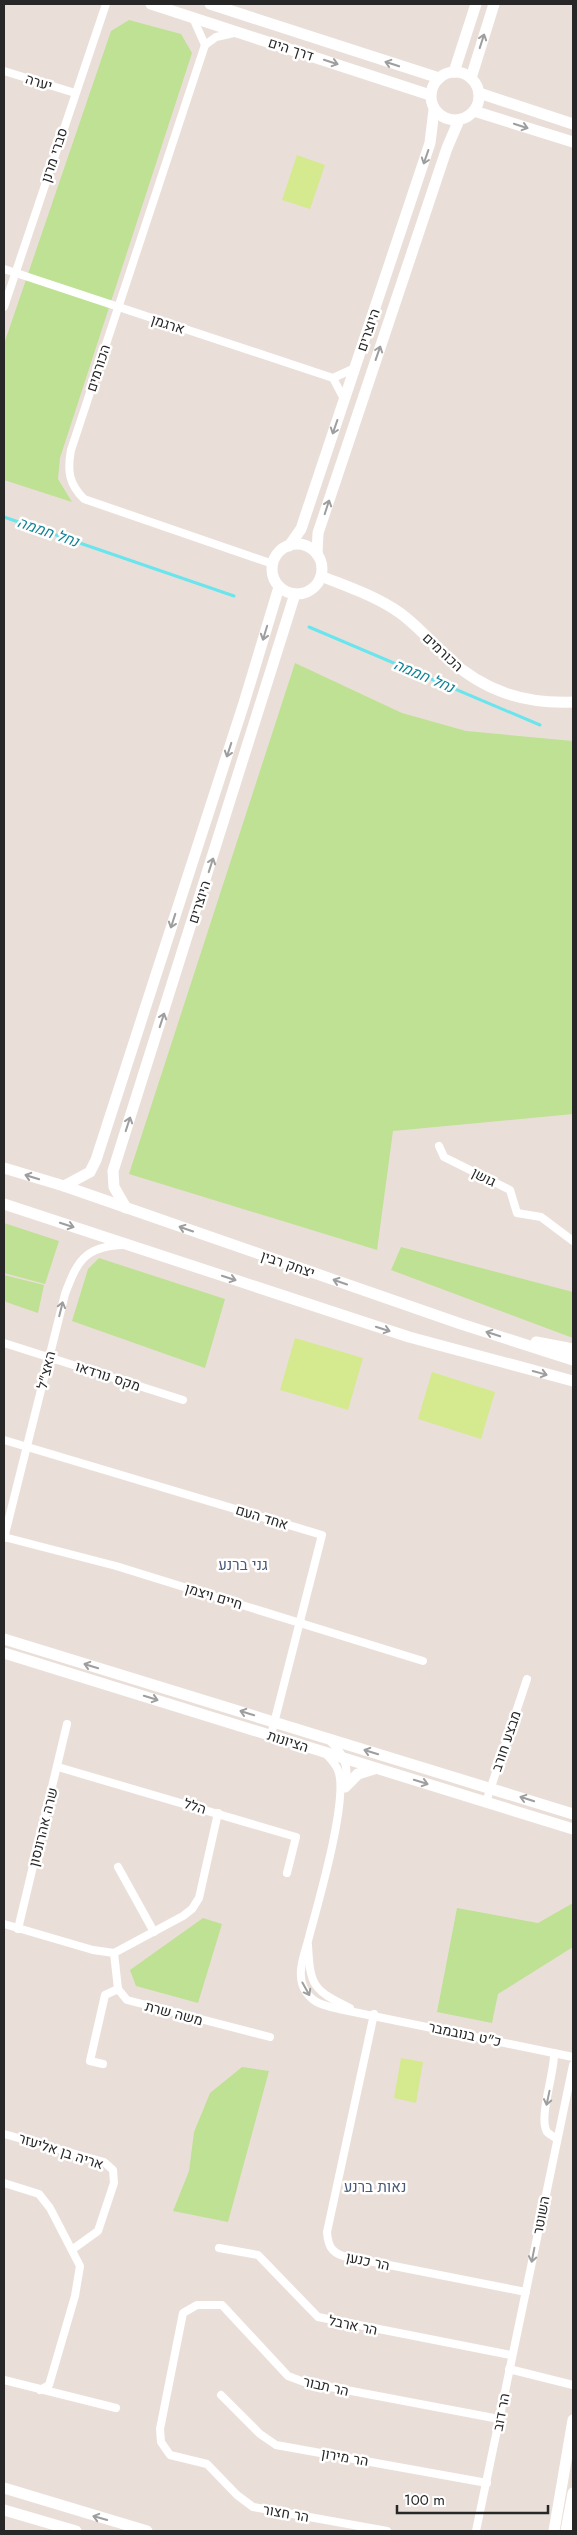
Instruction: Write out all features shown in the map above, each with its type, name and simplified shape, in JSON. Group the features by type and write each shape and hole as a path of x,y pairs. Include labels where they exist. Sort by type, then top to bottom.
{"street":[{"name":"סברי מרנן","path":"4,307 106,4"},
{"name":"דרך הים","path":"151,4 430,95"},
{"name":"דרך הים","path":"214,4 439,78"},
{"path":"454,72 476,4"},
{"path":"471,78 494,4"},
{"path":"192,17 205,45 216,37 238,32"},
{"name":"הכורמים","path":"205,45 71,450 69,477 76,490 84,499 272,564"},
{"name":"יערה","path":"4,71 75,93"},
{"path":"479,92 474,111 459,120 444,118 434,110 430,95 439,78 454,72 471,78 479,92 573,124"},
{"name":"היוצרים","path":"289,546 301,529 430,143 434,110"},
{"path":"474,111 573,142"},
{"name":"היוצרים","path":"316,554 318,533 444,157 459,120"},
{"name":"ארגמן","path":"4,270 333,378"},
{"path":"344,400 333,378 355,368"},
{"path":"289,546 306,546 316,554 320,561 321,576 314,587 302,594 296,594 279,587 273,576 272,564 278,553 289,546"},
{"name":"הכורמים","path":"321,576 373,597 401,614 469,676 489,688 530,701 573,702"},
{"name":"היוצרים","path":"64,1186 90,1172 96,1160 244,703 279,587"},
{"name":"היוצרים","path":"126,1208 114,1187 112,1177 262,708 296,594"},
{"name":"גושן","path":"439,1146 444,1157 510,1190 512,1202 517,1213 541,1217 573,1242"},
{"name":"יצחק רבין","path":"4,1168 64,1186 573,1360"},
{"path":"4,1204 410,1337 573,1382"},
{"name":"האצ\"ל","path":"4,1537 65,1294 82,1258 100,1248 133,1246"},
{"path":"519,1342 542,1343 573,1349"},
{"name":"מקס נורדאו","path":"4,1343 183,1400"},
{"name":"אחד העם","path":"4,1440 322,1535 271,1735"},
{"name":"חיים ויצמן","path":"4,1537 116,1566 423,1661"},
{"name":"הציונות","path":"4,1639 573,1814"},
{"name":"הציונות","path":"4,1653 573,1829"},
{"name":"מבצע חורב","path":"486,1802 527,1679"},
{"name":"שרה אהרונסון","path":"18,1929 68,1724"},
{"path":"327,1738 344,1759"},
{"name":"כ\"ט בנובמבר","path":"326,1753 339,1771 339,1803"},
{"name":"כ\"ט בנובמבר","path":"344,1759 348,1770 345,1787 339,1803 325,1875 308,1943 303,1954 301,1974 306,1992 314,2001 324,2005 573,2057"},
{"name":"הלל","path":"58,1767 296,1837 287,1873"},
{"path":"345,1787 358,1774 374,1769"},
{"path":"4,1924 93,1950 114,1953 183,1916 192,1909 199,1898 218,1813"},
{"path":"118,1867 154,1932"},
{"name":"כ\"ט בנובמבר","path":"308,1943 309,1974 315,1986 333,2000 356,2011"},
{"path":"103,2064 90,2061 105,1995 118,1989 114,1953"},
{"name":"משה שרת","path":"118,1989 127,2000 270,2038"},
{"name":"הר כנען","path":"374,2014 327,2232 330,2247 333,2251 343,2256 526,2292"},
{"path":"554,2053 555,2067 544,2120 547,2132 557,2138"},
{"name":"השוטר","path":"526,2292 573,2065"},
{"name":"אריה בן אליעזר","path":"4,2134 104,2162 113,2170 114,2183 98,2231 72,2249"},
{"path":"4,2183 39,2194 50,2208 80,2266 80,2278 49,2385 40,2390"},
{"name":"הר ארבל","path":"219,2248 258,2255 274,2269 318,2317 511,2355"},
{"name":"הר דוב","path":"476,2531 511,2355 526,2292"},
{"name":"הר תבור","path":"183,2313 196,2305 222,2305 288,2376 304,2382 499,2419"},
{"name":"הר חצור","path":"183,2313 160,2429 162,2442 170,2455 208,2464 237,2495 253,2507 387,2531"},
{"path":"509,2369 573,2385"},
{"path":"4,2380 116,2408"},
{"name":"הר מירון","path":"221,2395 260,2434 276,2445 487,2483"},
{"path":"554,2531 573,2420"},
{"path":"4,2488 147,2531"},
{"path":"566,2531 573,2493"},
{"path":"4,2510 76,2531"}],"green space":[{"path":"129,20 181,34 192,53 60,458 58,479 72,502 4,480 4,344 111,31"},
{"path":"297,155 325,165 310,209 282,200"},
{"path":"295,663 402,713 466,731 573,741 573,1114 393,1131 377,1250 129,1174"},
{"path":"4,1223 59,1241 45,1284 4,1273"},
{"path":"401,1247 573,1292 573,1338 391,1270"},
{"path":"99,1258 225,1299 205,1368 72,1321 88,1269"},
{"path":"4,1275 44,1285 38,1313 6,1302 4,1298"},
{"path":"295,1338 363,1358 348,1410 280,1390"},
{"path":"432,1372 495,1392 481,1439 418,1419"},
{"path":"573,1903 573,1947 498,1994 492,2023 437,2012 457,1908 538,1923"},
{"path":"203,1918 222,1924 198,2003 136,1986 130,1970"},
{"path":"401,2058 423,2062 416,2103 394,2098"},
{"path":"242,2067 269,2071 228,2222 173,2211 189,2171 194,2132 210,2093"}],"waterway":[{"name":"נחל חממה","path":"4,517 234,596"},
{"name":"נחל חממה","path":"309,627 540,725"}],"district":[{"name":"גני ברנע","path":"243,1565"},
{"name":"נאות ברנע","path":"375,2187"}]}
